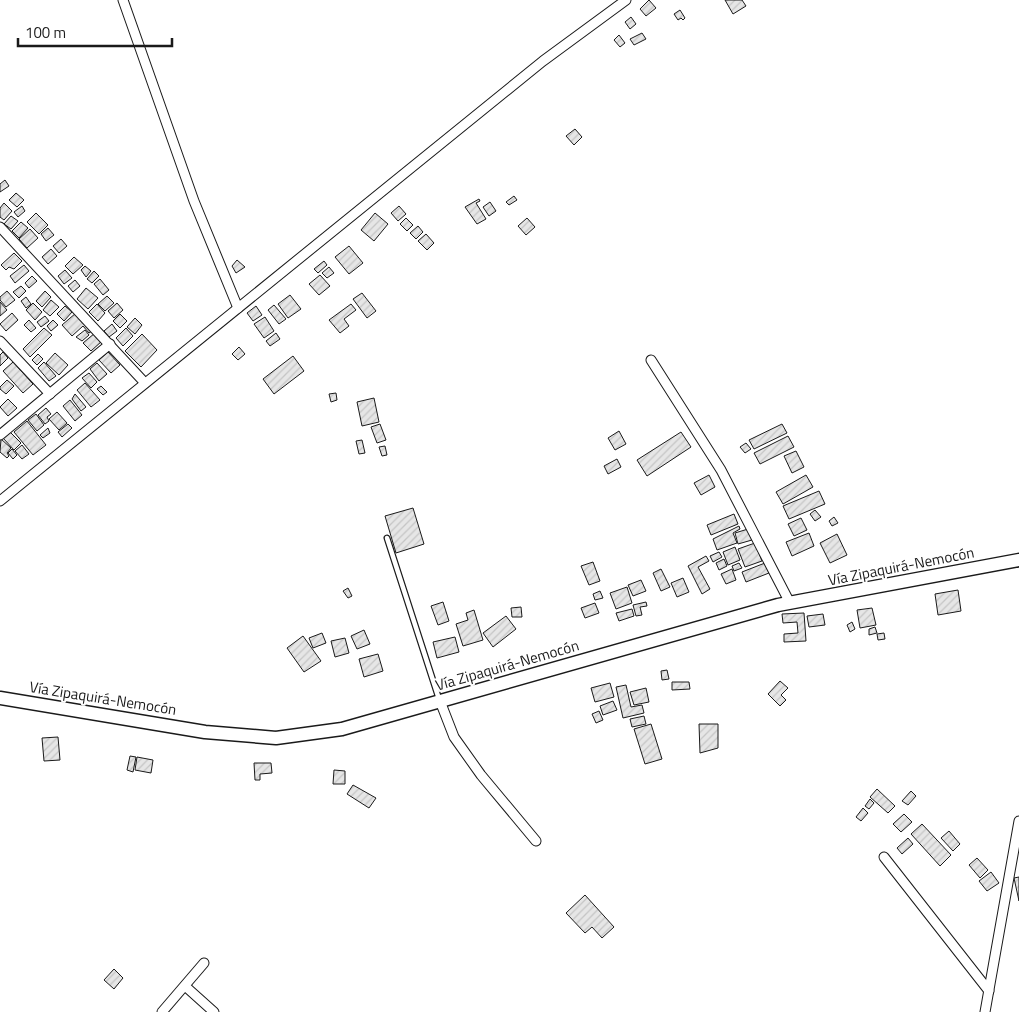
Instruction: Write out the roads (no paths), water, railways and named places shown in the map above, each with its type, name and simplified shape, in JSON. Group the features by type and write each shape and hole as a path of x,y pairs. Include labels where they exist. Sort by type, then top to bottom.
{"main road":[{"name":"Vía Zipaquirá-Nemocón","path":"0,698 204,732 276,738 342,729 790,603 1019,560"}],"street":[{"path":"123,0 194,201 238,308"},
{"path":"0,501 543,61 626,0"},
{"path":"0,227 145,383"},
{"path":"0,341 50,394"},
{"path":"0,435 110,344"},
{"path":"651,360 721,470 790,603"},
{"path":"440,701 454,737 481,776 536,841"},
{"path":"985,1012 1019,821"},
{"path":"884,857 989,991"},
{"path":"162,1012 204,963"},
{"path":"185,986 214,1012"}],"lane":[{"path":"387,538 440,701"}]}
